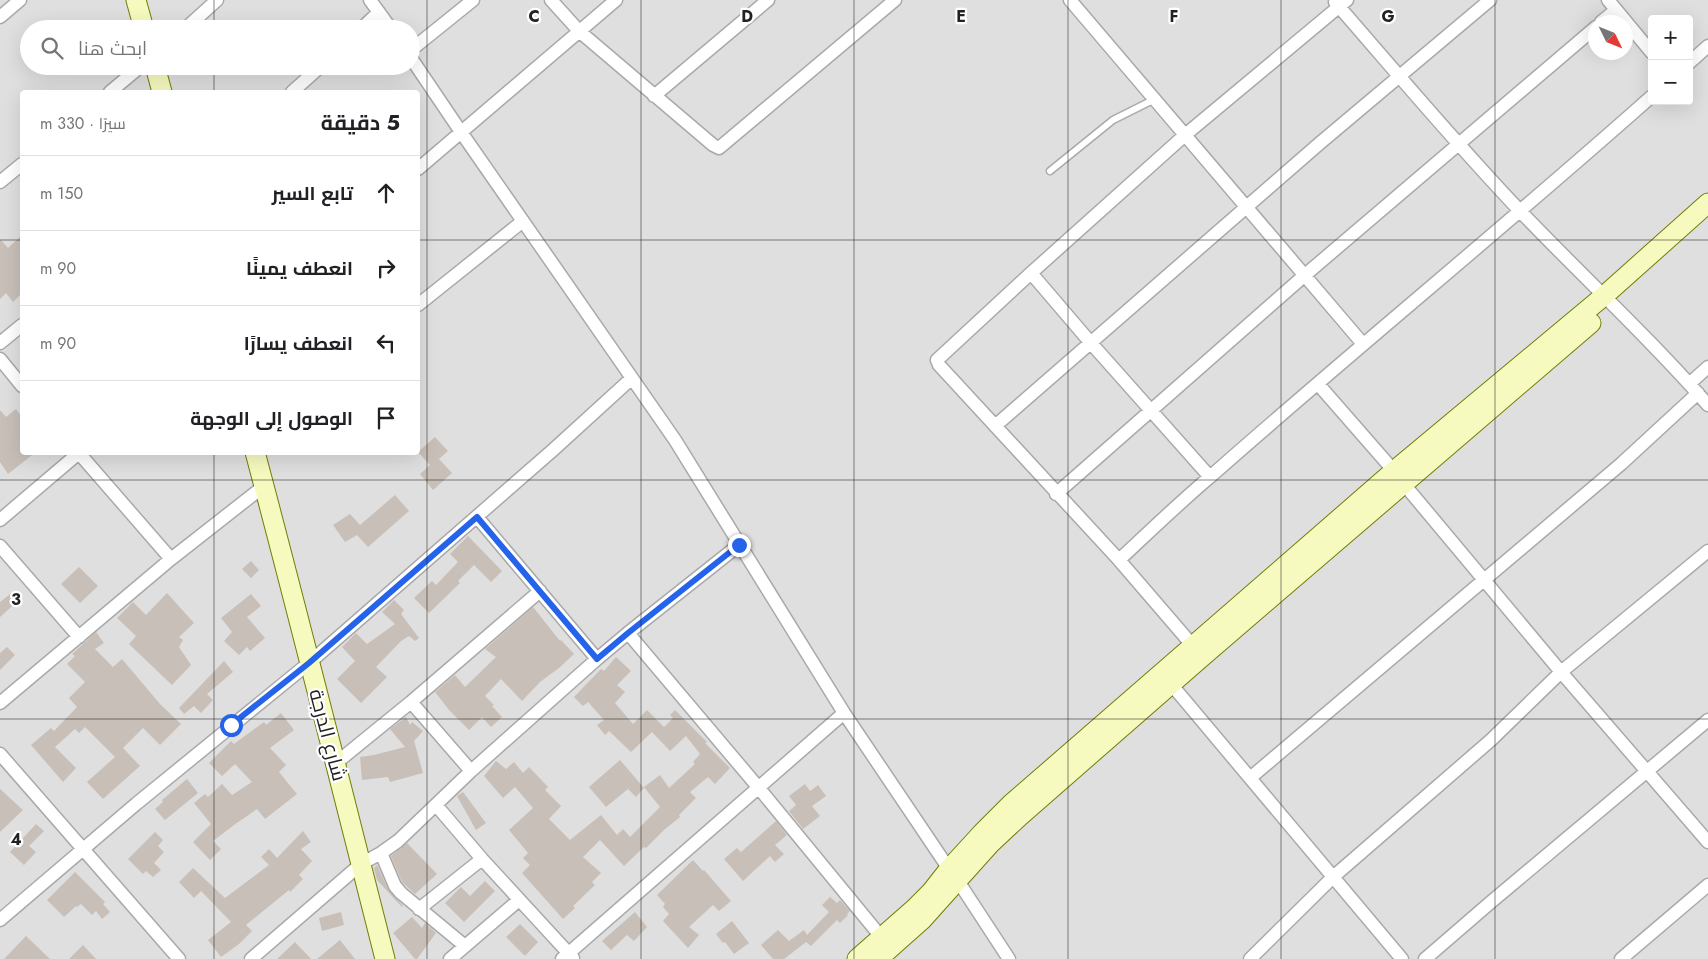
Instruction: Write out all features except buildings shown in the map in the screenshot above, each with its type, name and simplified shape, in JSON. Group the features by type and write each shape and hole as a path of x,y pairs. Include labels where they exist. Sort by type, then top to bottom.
{"street":[{"path":"0,17 20,0"},
{"path":"136,0 142,20"},
{"path":"195,20 217,0"},
{"path":"370,0 385,20"},
{"path":"420,43 473,0"},
{"path":"551,0 580,31 654,96 719,148 895,0"},
{"path":"420,167 616,0"},
{"path":"654,96 768,0"},
{"path":"1070,0 1363,344"},
{"path":"994,426 1246,206 1490,0"},
{"path":"1193,646 1119,560 994,426 939,365 937,360 1185,135 1340,2 1398,77 1520,212 1609,300 1708,405"},
{"path":"1612,5 1648,48"},
{"path":"371,20 379,12"},
{"path":"1056,494 1305,275 1588,34"},
{"path":"1692,60 1708,46"},
{"path":"420,71 674,440 844,713 1009,959"},
{"path":"112,90 131,75"},
{"path":"157,75 161,90"},
{"path":"294,90 310,75"},
{"path":"1119,560 1210,477 1363,344 1520,212 1648,100"},
{"path":"0,182 20,166"},
{"path":"1609,300 1708,204"},
{"path":"878,959 922,920 982,833 1011,804 1193,646 1708,220"},
{"path":"420,303 522,221"},
{"path":"1031,273 1210,477"},
{"path":"0,343 20,327"},
{"path":"0,359 20,384"},
{"path":"1250,778 1621,464 1693,388 1708,367"},
{"path":"0,920 136,804 309,663 553,450 632,378"},
{"path":"1318,384 1485,579 1561,672 1708,842"},
{"path":"0,520 77,455"},
{"path":"81,455 171,559"},
{"name":"شارع الدرجة","path":"256,455 385,959"},
{"path":"857,959 926,897 991,844 1020,816 1171,684 1398,477"},
{"path":"0,703 171,559 264,486"},
{"path":"477,517 597,659"},
{"path":"251,959 361,864 398,841 471,771 597,659 739,545"},
{"path":"0,546 79,637"},
{"path":"1250,959 1333,878 1491,740 1561,672 1708,551"},
{"path":"336,763 411,702 540,591"},
{"path":"628,633 882,938"},
{"path":"1171,684 1402,959"},
{"path":"411,702 471,771"},
{"path":"436,805 568,957 758,787 844,713"},
{"path":"1425,959 1708,720"},
{"path":"0,754 179,959"},
{"path":"381,853 395,886 401,893 465,946"},
{"path":"419,909 482,859"},
{"path":"1621,959 1708,885"},
{"path":"450,959 519,900"}],"lane":[{"path":"1050,171 1113,120 1155,99"}],"shaded area":[{"path":"0,0 1708,0 1708,959 0,959"}],"route":[{"path":"231,725 309,663 477,517 597,659 739,545"}]}
